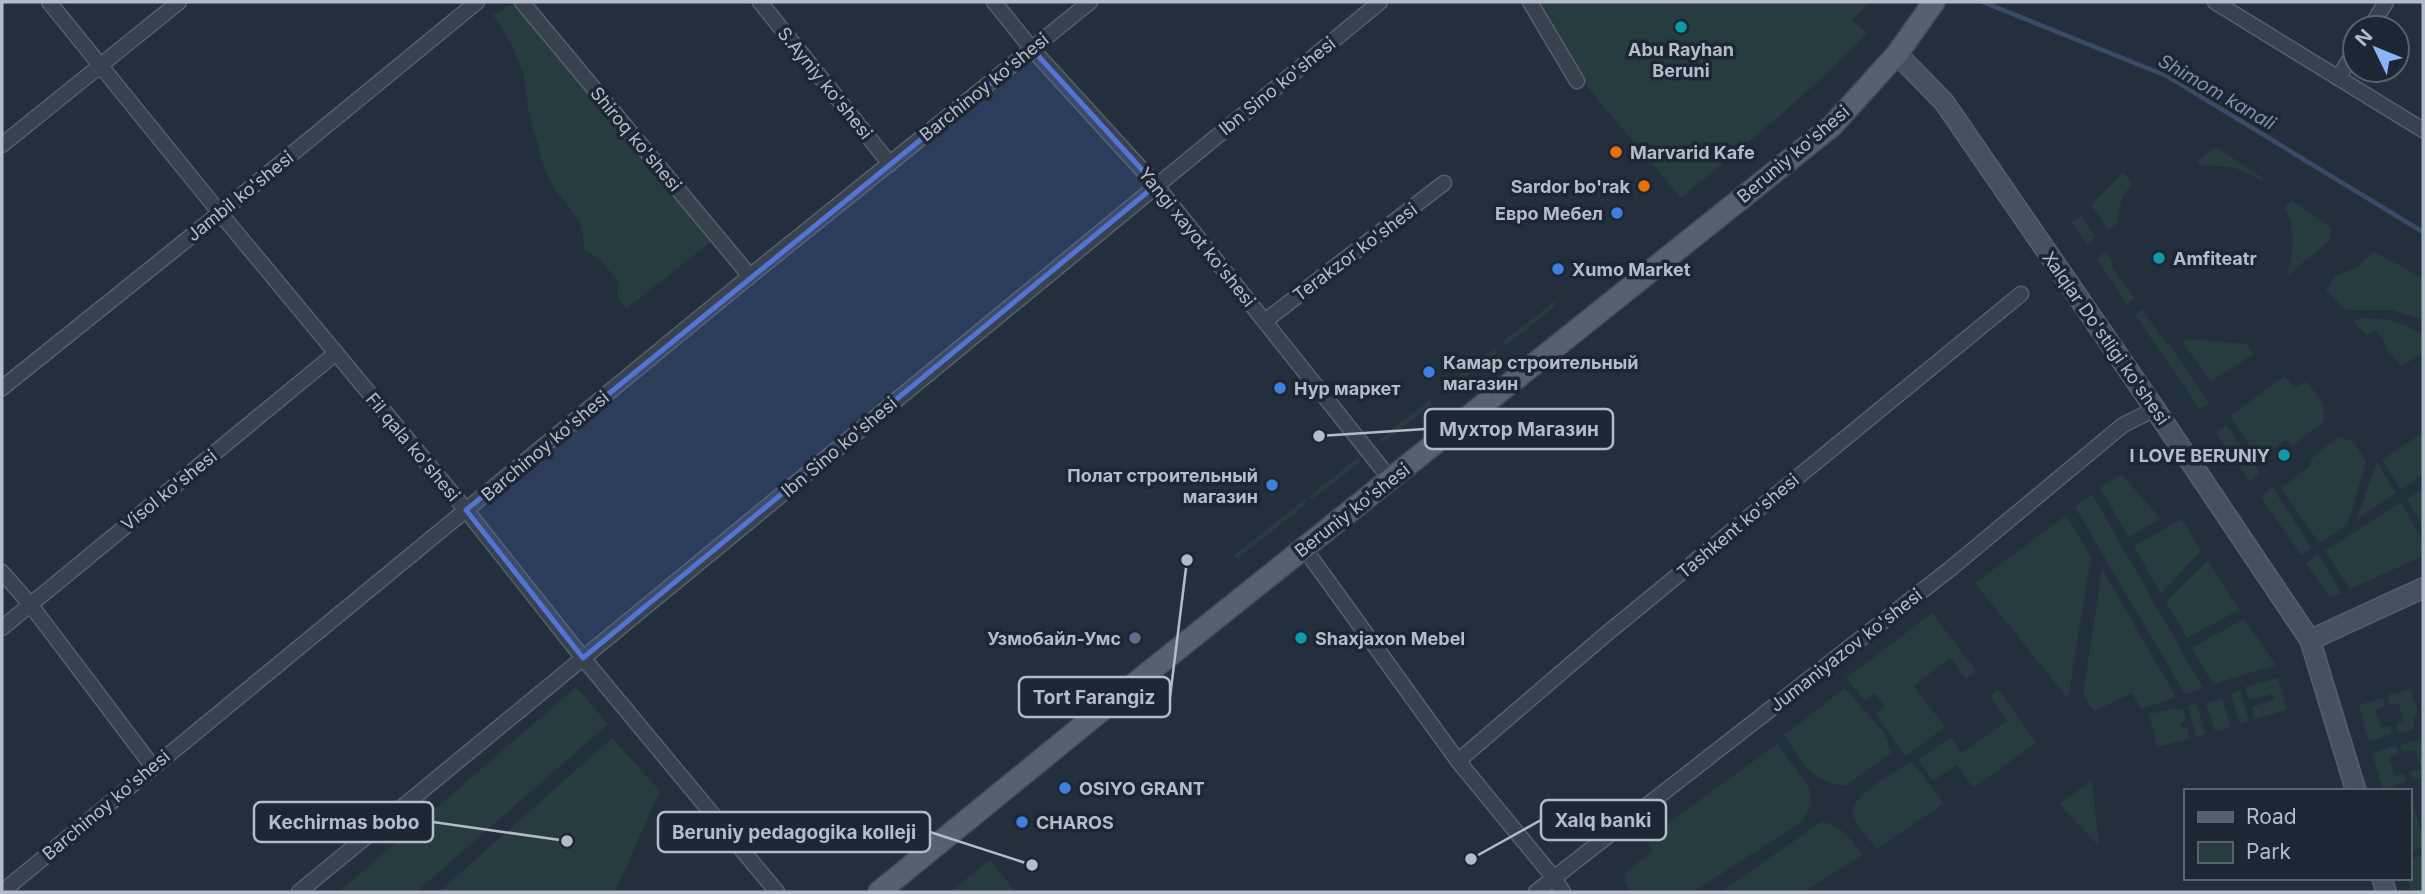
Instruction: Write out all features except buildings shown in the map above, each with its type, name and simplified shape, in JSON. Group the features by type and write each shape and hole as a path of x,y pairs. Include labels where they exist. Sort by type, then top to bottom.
{"main road":[{"name":"Beruniy ko'shesi","path":"879,892 1832,126 1897,54 1932,4"}],"street":[{"name":"Fil qala ko'shesi","path":"49,2 776,892"},
{"path":"2,145 179,2"},
{"name":"Jambil ko'shesi","path":"2,388 220,214 477,2"},
{"name":"Shiroq ko'shesi","path":"522,2 750,276"},
{"name":"S.Ayniy ko'shesi","path":"760,2 890,164"},
{"name":"Yangi xayot ko'shesi","path":"994,2 1032,49 1156,186 1391,480"},
{"name":"Barchinoy ko'shesi","path":"2,892 750,276 1090,2"},
{"name":"Ibn Sino ko'shesi","path":"299,892 1380,2"},
{"path":"1530,2 1577,81"},
{"path":"2215,2 2423,130"},
{"name":"Xalqlar Do'stligi ko'shesi","path":"1897,54 1944,102 2310,640 2355,789"},
{"path":"2338,78 2341,73"},
{"name":"Terakzor ko'shesi","path":"1265,321 1444,183"},
{"name":"Tashkent ko'shesi","path":"1458,761 1627,618 2021,294"},
{"name":"Visol ko'shesi","path":"2,628 336,353"},
{"name":"Jumaniyazov ko'shesi","path":"1536,892 1950,569 2123,425 2155,409"},
{"path":"1304,548 1458,761 1563,892"},
{"path":"2,572 30,604 153,766"},
{"path":"2310,640 2423,588"}],"highlighted area":[{"path":"1032,49 1156,185 583,658 466,510"}],"green space":[{"path":"1533,2 1870,2 1852,20 1867,33 1800,98 1681,198 1593,94"},
{"path":"513,4 711,242 626,309 617,296 619,282 600,260 585,249 580,221 552,186 543,164 528,108 524,75 512,45 493,15"},
{"path":"2215,147 2264,179 2262,181 2233,168 2202,166 2197,162"},
{"path":"2123,172 2132,184 2122,197 2117,223 2109,230 2091,205"},
{"path":"2292,200 2331,228 2330,240 2287,276 2293,242 2285,207"},
{"path":"2081,216 2096,237 2088,245 2071,222"},
{"path":"2106,251 2113,261 2112,268 2134,297 2127,304 2097,259"},
{"path":"2374,252 2423,278 2423,320 2393,310 2345,310 2326,290 2334,276 2356,268"},
{"path":"1555,301 1554,307 1508,344 1502,342"},
{"path":"2142,309 2209,403 2200,409 2135,315"},
{"path":"2361,318 2394,321 2409,327 2423,336 2423,353 2402,366 2386,349 2385,342 2375,329 2367,336 2353,321"},
{"path":"2185,339 2246,344 2254,354 2211,381 2183,343"},
{"path":"1496,347 1496,354 1449,390 1444,388"},
{"path":"2284,376 2295,387 2307,382 2323,403 2324,421 2293,445 2286,439 2260,460 2230,416"},
{"path":"1431,399 1431,405 1384,442 1379,440"},
{"path":"2226,425 2260,473 2250,482 2216,432"},
{"path":"2423,432 2423,474 2401,490 2382,460"},
{"path":"2338,437 2354,442 2366,461 2348,524 2319,543 2281,488 2311,465 2310,460"},
{"path":"1359,457 1360,462 1313,499 1308,497"},
{"path":"2378,463 2396,493 2357,519 2376,464"},
{"path":"2121,474 2161,519 2129,537 2100,488"},
{"path":"2272,487 2312,548 2301,555 2261,497"},
{"path":"2423,488 2423,527 2407,499"},
{"path":"2092,494 2203,688 2185,694 2075,507"},
{"path":"1305,499 1305,505 1238,558 1233,556"},
{"path":"2401,502 2423,542 2423,556 2350,589 2325,551"},
{"path":"2066,515 2091,557 2068,699 1975,583"},
{"path":"2182,519 2201,550 2161,594 2134,546"},
{"path":"2318,555 2342,593 2330,598 2306,563"},
{"path":"2208,561 2239,610 2187,638 2166,602"},
{"path":"2102,569 2176,697 2141,709 2132,693 2094,711 2083,695"},
{"path":"1932,613 1976,671 1966,679 1950,657 1914,686 1945,727 1906,756 1875,714 1885,707 1875,693 1865,701 1846,678"},
{"path":"2244,619 2276,665 2213,684 2192,648"},
{"path":"2278,678 2287,710 2255,719 2252,707 2274,700 2273,694 2249,700 2245,687"},
{"path":"576,687 608,724 416,892 339,892"},
{"path":"1845,688 1885,734 1891,753 1845,786 1822,780 1815,775 1784,735"},
{"path":"1998,689 2036,743 1973,788 1957,765 1933,781 1918,760 1951,737 1962,753 2007,721 1990,696"},
{"path":"2411,689 2418,711 2414,718 2414,729 2399,733 2396,724 2404,722 2399,704 2390,705 2388,695"},
{"path":"2240,691 2249,721 2240,724 2231,694"},
{"path":"2222,698 2231,727 2215,731 2206,703"},
{"path":"2383,698 2385,706 2375,709 2381,728 2390,726 2392,734 2369,741 2359,705"},
{"path":"2197,703 2205,734 2196,737 2188,706"},
{"path":"2183,708 2186,721 2180,723 2182,729 2187,728 2189,739 2157,747 2149,714"},
{"path":"612,738 660,791 615,892 439,892"},
{"path":"2419,740 2423,749 2423,777 2413,780 2410,772 2421,769 2414,750 2403,752 2400,745"},
{"path":"1777,744 1809,787 1811,805 1803,821 1693,892 1631,892 1624,879 1625,873 1653,851 1646,839"},
{"path":"2396,746 2398,754 2389,757 2395,776 2404,774 2406,782 2383,789 2372,753"},
{"path":"1912,761 1944,803 1877,849 1856,821 1853,811 1855,805 1877,783"},
{"path":"2092,780 2099,846 2059,804"},
{"path":"2411,797 2423,838 2423,847 2411,850"},
{"path":"1821,822 1840,830 1862,855 1804,892 1721,892"},
{"path":"2423,855 2423,892 2411,892 2408,880 2411,880 2411,858"},
{"path":"990,860 1016,892 950,892"}],"waterway":[{"name":"Shimom kanali","path":"1983,2 2167,76 2423,232"}],"place":[{"name":"Abu Rayhan Beruni","path":"1681,27"},
{"name":"Marvarid Kafe","path":"1616,152"},
{"name":"Sardor bo'rak","path":"1644,186"},
{"name":"Евро Мебел","path":"1617,213"},
{"name":"Amfiteatr","path":"2159,258"},
{"name":"Xumo Market","path":"1558,269"},
{"name":"Камар строительный магазин","path":"1429,372"},
{"name":"Нур маркет","path":"1280,388"},
{"name":"Мухтор Магазин","path":"1319,436"},
{"name":"I LOVE BERUNIY","path":"2284,455"},
{"name":"Полат строительный магазин","path":"1272,485"},
{"name":"Tort Farangiz","path":"1187,560"},
{"name":"Узмобайл-Умс","path":"1135,638"},
{"name":"Shaxjaxon Mebel","path":"1301,638"},
{"name":"OSIYO GRANT","path":"1065,788"},
{"name":"CHAROS","path":"1022,822"},
{"name":"Kechirmas bobo","path":"567,841"},
{"name":"Xalq banki","path":"1471,859"},
{"name":"Beruniy pedagogika kolleji","path":"1032,865"}]}
